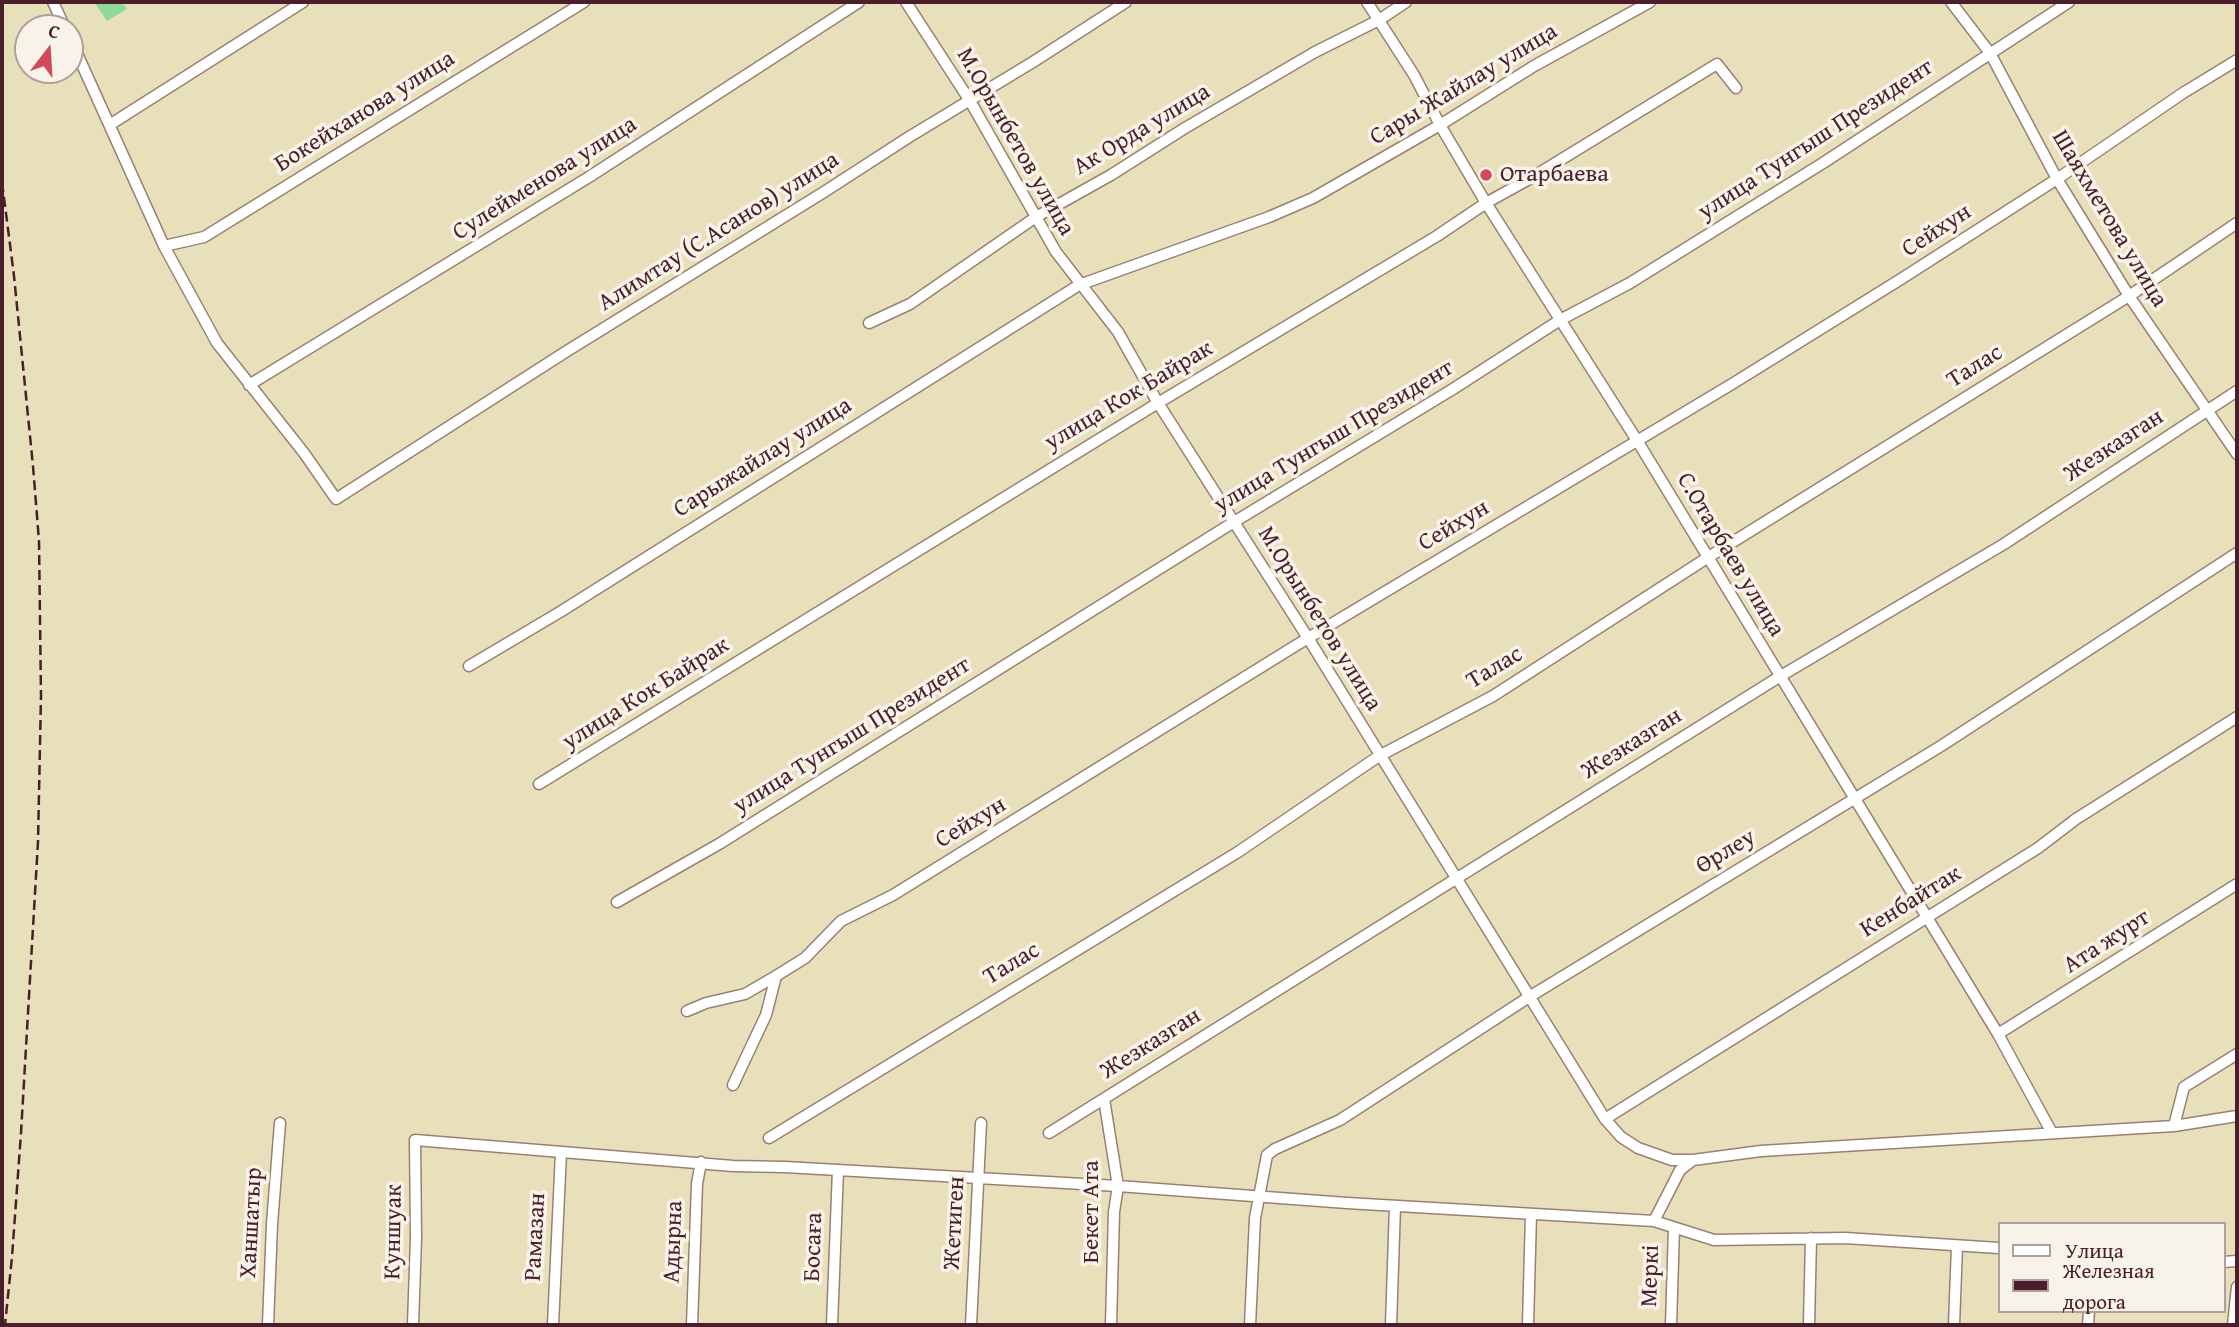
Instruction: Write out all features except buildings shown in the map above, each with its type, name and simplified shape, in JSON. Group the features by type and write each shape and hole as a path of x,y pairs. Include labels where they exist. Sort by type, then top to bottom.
{"street":[{"path":"111,124 303,2"},
{"name":"Бокейханова улица","path":"164,246 204,237 584,2"},
{"name":"Сулейменова улица","path":"249,385 589,177 859,2"},
{"name":"М.Орынбетов улица","path":"906,2 970,101 1056,252 1118,332 1158,403 1308,638 1605,1119 1621,1137 1638,1149 1672,1160 1693,1160 1761,1151 2174,1126 2237,1116"},
{"name":"Алимтау (С.Асанов) улица","path":"249,385 336,499 1126,2"},
{"name":"С.Отарбаев улица","path":"1367,2 1414,75 1486,203 1638,442 1998,1034 2052,1133"},
{"name":"Ак Орда улица","path":"869,323 910,304 1036,217 1111,175 1314,52 1379,20 1406,2"},
{"name":"Сары Жайлау улица","path":"1079,285 1269,217 1313,198 1440,125 1534,66 1650,2"},
{"name":"Шаяхметова улица","path":"1951,2 1990,53 2057,179 2129,296 2237,454"},
{"name":"улица Тунгыш Президент","path":"617,902 719,844 1560,320 1630,283 1801,177 2069,2"},
{"name":"Сейхун","path":"687,1012 706,1003 745,994 776,976 805,958 841,921 893,895 1308,638 1638,442 1901,279 2237,60"},
{"name":"улица Кок Байрак","path":"540,784 1158,403 1717,64 1736,88"},
{"path":"84,67 164,246 217,343 249,385"},
{"name":"Талас","path":"769,1138 1238,852 1379,756 1493,696 1707,558 2129,296 2237,223"},
{"name":"Сарыжайлау улица","path":"469,666 560,612 1079,285"},
{"name":"Жезказган","path":"1049,1133 1779,677 2004,544 2237,391"},
{"name":"Өрлеу","path":"1250,1325 1255,1218 1267,1155 1340,1119 1529,997 1941,746 2237,553"},
{"name":"Кенбайтак","path":"1605,1119 2038,848 2076,819 2237,717"},
{"name":"Ата журт","path":"1998,1034 2237,884"},
{"path":"733,1085 766,1016 776,976"},
{"path":"2174,1126 2184,1087 2237,1054"},
{"name":"Бекет Ата","path":"1104,1099 1118,1186 1114,1212 1111,1325"},
{"name":"Жетиген","path":"971,1325 981,1123"},
{"name":"Ханшатыр","path":"268,1325 280,1124"},
{"name":"Куншуак","path":"413,1325 415,1140 561,1152"},
{"path":"561,1152 733,1166 1118,1186 1654,1221 1714,1240 1811,1238 1997,1248"},
{"name":"Рамазан","path":"553,1325 561,1152"},
{"path":"1654,1221 1680,1170 1693,1160"},
{"name":"Адырна","path":"692,1325 697,1184 701,1162"},
{"name":"Босаға","path":"832,1325 838,1170"},
{"path":"1391,1325 1395,1206"},
{"path":"1528,1325 1531,1214"},
{"name":"Меркі","path":"1671,1325 1674,1228"},
{"path":"1809,1325 1811,1238"},
{"path":"1954,1325 1957,1246"},
{"path":"2234,1325 2237,1287"}],"green space":[{"path":"94,2 122,2 127,9 107,21"}],"railway":[{"path":"2,182 14,276 39,541 41,696 38,842 21,1133 5,1325"}],"place":[{"name":"Отарбаева","path":"1486,175"}]}
